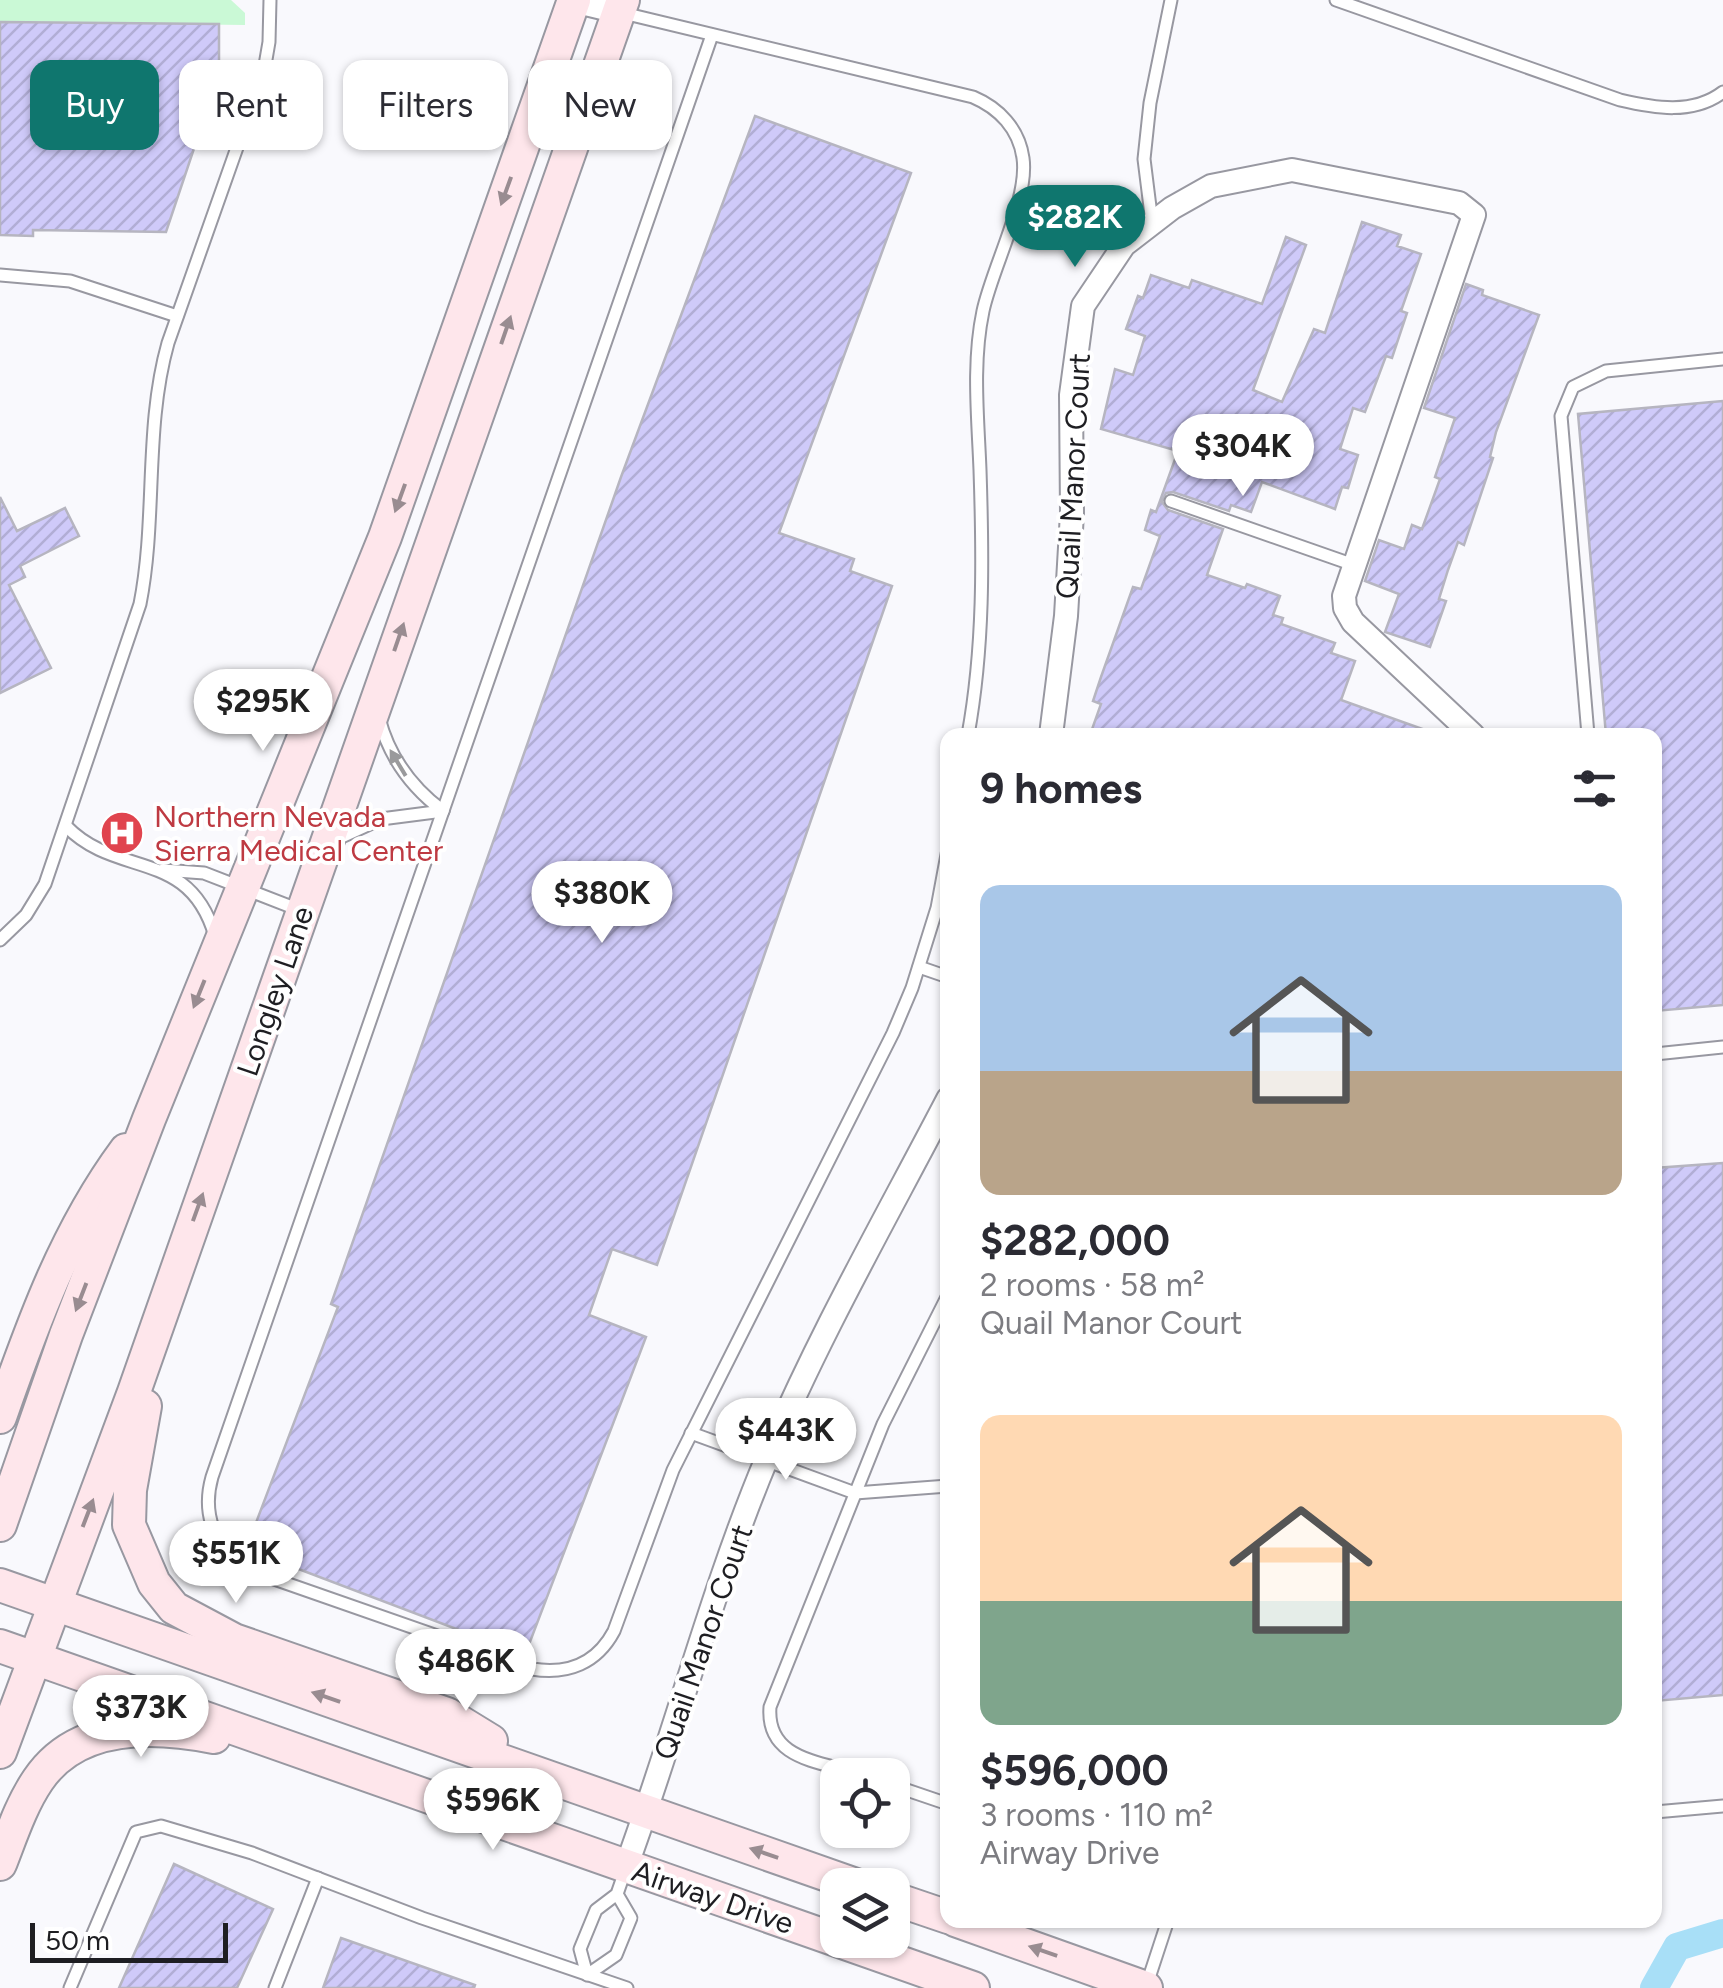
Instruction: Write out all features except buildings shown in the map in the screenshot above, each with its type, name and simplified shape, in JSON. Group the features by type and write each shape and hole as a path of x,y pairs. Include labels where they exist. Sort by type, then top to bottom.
{"main road":[{"path":"0,1524 66,1335 150,1118 397,506 572,0"},
{"name":"Longley Lane","path":"0,1752 134,1392 621,6"},
{"path":"0,1417 59,1262 98,1188 150,1118"},
{"path":"165,1298 130,1490 129,1525 154,1584 174,1608 203,1625 234,1640 447,1714 501,1746 521,1766"},
{"name":"Airway Drive","path":"9,1588 820,1872"},
{"name":"Airway Drive","path":"0,1646 319,1758 622,1880 974,1988"},
{"path":"0,1864 39,1777 80,1744 114,1731 143,1728 190,1732 319,1758"},
{"path":"910,1904 940,1914"},
{"path":"977,1928 1137,1987"}],"street":[{"path":"572,0 621,6"},
{"name":"Quail Manor Court","path":"1052,728 1066,616 1072,513 1071,395 1083,306 1124,244 1210,186 1292,170 1459,203 1474,215 1354,565"},
{"path":"1354,565 1344,596 1353,622 1466,728"},
{"name":"Quail Manor Court","path":"622,1880 713,1602 767,1458 811,1364 940,1115"}],"lane":[{"path":"0,940 36,901 45,884 140,604 160,371 264,71 270,0"},
{"path":"1152,224 1144,160 1150,103 1171,0"},
{"path":"1336,0 1620,100 1667,110 1723,92"},
{"path":"621,6 712,35 973,96 1007,120 1020,145 1022,184 989,284 978,341 982,587 980,643 969,728"},
{"path":"712,35 212,1476 208,1505 214,1533 229,1555 251,1571 532,1669 562,1671 589,1660 608,1642 662,1496 691,1433 893,1034 919,968 940,892"},
{"path":"0,275 70,281 177,316"},
{"path":"1587,728 1561,416 1573,387 1606,371 1723,359"},
{"path":"1171,501 1354,565"},
{"path":"376,702 395,760 417,790 443,811"},
{"path":"326,844 381,819 443,811"},
{"path":"66,826 88,846 159,870 185,884 209,918 217,950"},
{"path":"159,870 194,870 303,912"},
{"path":"919,968 940,975"},
{"path":"1662,1053 1723,1047"},
{"path":"820,1761 783,1749 769,1728 770,1706 883,1424 940,1311"},
{"path":"691,1433 767,1458 855,1494 940,1487"},
{"path":"910,1792 940,1801"},
{"path":"1662,1811 1723,1806"},
{"path":"70,1988 136,1832 161,1826 252,1853 627,1988"},
{"path":"275,1988 318,1878"},
{"path":"588,1974 580,1949 596,1910 622,1880"},
{"path":"588,1974 616,1955 631,1918 622,1880"},
{"path":"1137,1987 1164,1928"}],"green space":[{"path":"0,0 231,0 245,13 245,25 0,22"}],"waterway":[{"path":"1654,1988 1677,1947 1723,1933"}],"place":[{"name":"Northern Nevada Sierra Medical Center","path":"122,833"}]}
